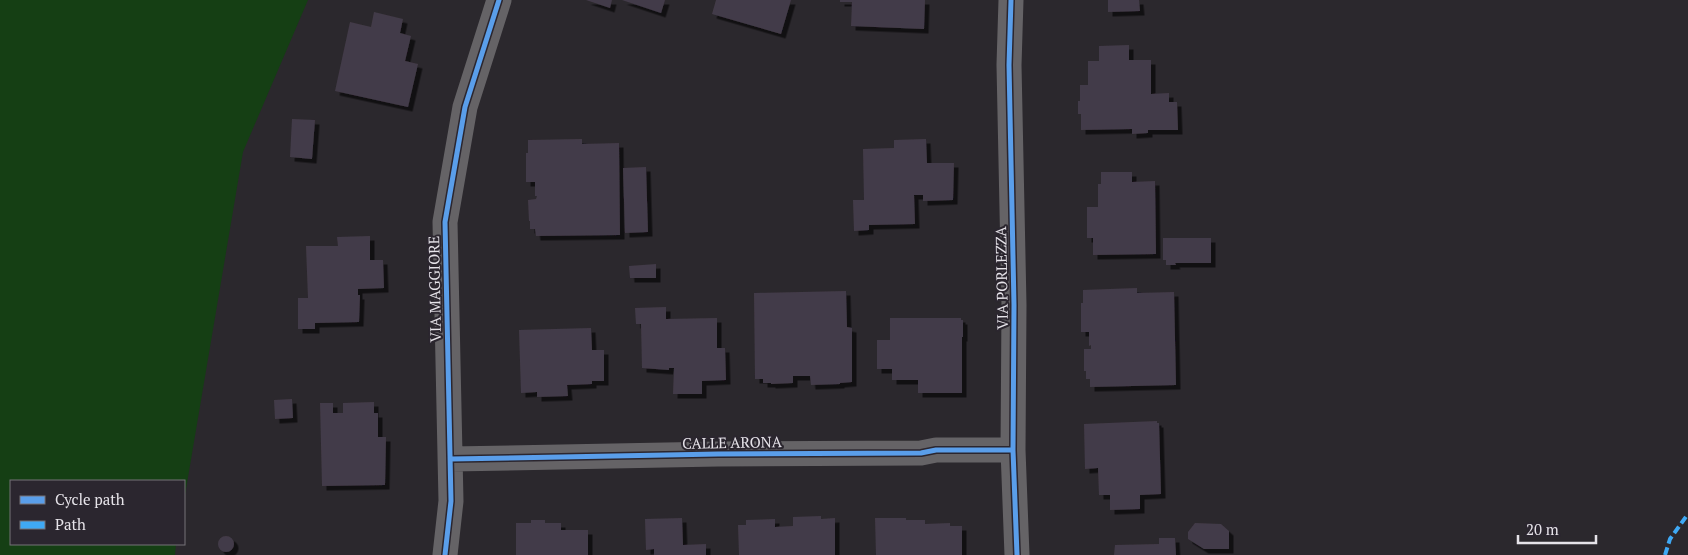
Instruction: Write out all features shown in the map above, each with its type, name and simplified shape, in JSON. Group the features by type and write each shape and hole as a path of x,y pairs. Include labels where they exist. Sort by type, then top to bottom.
{"street":[{"name":"VIA MAGGIORE","path":"445,555 451,501 446,222 465,107 499,0"},
{"name":"VIA PORLEZZA","path":"1011,0 1009,64 1014,305 1013,450 1017,555"},
{"name":"CALLE ARONA","path":"451,459 1013,450"}],"green space":[{"path":"0,0 308,0 243,152 185,495 185,480 10,480 10,545 176,545 175,555 0,555"}],"building":[{"path":"586,0 612,0 610,8"},
{"path":"622,0 665,0 661,13"},
{"path":"716,0 791,0 781,34 712,14"},
{"path":"840,0 925,0 924,29 851,26 852,2 840,2"},
{"path":"1108,0 1139,0 1140,11 1108,12"},
{"path":"374,12 403,19 400,33 411,36 405,61 418,64 408,107 335,91 350,22 371,27"},
{"path":"1129,45 1129,60 1151,60 1151,94 1169,93 1169,102 1177,102 1178,130 1148,130 1148,133 1132,134 1132,129 1081,130 1081,114 1078,114 1078,101 1080,101 1080,85 1088,85 1088,61 1099,61 1099,46"},
{"path":"292,119 315,120 312,159 290,157"},
{"path":"582,139 582,144 619,143 620,235 536,236 535,229 530,229 529,221 528,200 536,199 537,196 535,196 535,182 526,182 528,140"},
{"path":"926,139 927,163 954,163 953,200 923,201 923,195 914,195 915,224 869,225 869,230 854,231 853,200 864,200 863,149 894,148 894,140"},
{"path":"646,167 648,232 625,233 623,168"},
{"path":"1101,172 1132,172 1132,182 1155,181 1156,254 1093,255 1093,238 1087,238 1087,207 1098,207 1098,184 1101,184"},
{"path":"370,236 370,260 383,260 384,288 358,289 358,295 360,295 359,322 315,323 315,329 298,329 298,298 308,298 306,246 338,246 337,237"},
{"path":"1163,238 1211,238 1211,263 1175,263 1176,265 1166,265 1166,260 1163,260"},
{"path":"656,264 656,278 630,278 629,266"},
{"path":"1137,288 1137,293 1174,292 1176,385 1090,387 1090,379 1086,379 1086,371 1084,371 1084,349 1091,349 1091,345 1089,346 1089,332 1081,332 1083,290"},
{"path":"846,291 847,327 852,328 852,382 811,385 810,376 793,376 793,383 771,384 763,383 763,379 755,379 754,293"},
{"path":"666,307 666,319 717,318 717,348 725,348 726,380 702,381 702,394 673,394 674,368 669,368 669,370 642,368 641,324 636,324 635,308"},
{"path":"890,318 961,318 963,320 962,393 918,393 918,380 892,380 892,369 877,369 877,340 890,340"},
{"path":"591,328 592,350 604,350 604,381 592,381 592,384 567,385 568,396 537,397 537,392 521,393 519,330"},
{"path":"292,399 293,418 275,419 274,400"},
{"path":"374,402 374,413 378,413 378,437 386,437 385,485 322,486 320,403 333,403 333,413 343,413 343,403"},
{"path":"1157,421 1159,423 1161,494 1140,495 1140,509 1110,510 1110,495 1099,495 1098,468 1085,469 1084,424"},
{"path":"821,516 821,519 835,518 835,555 739,555 738,525 746,525 746,520 775,519 775,527 793,526 793,517"},
{"path":"682,518 683,545 706,544 706,555 654,555 654,549 646,550 645,519"},
{"path":"875,518 906,518 906,520 925,520 925,524 950,523 950,526 962,526 962,555 876,555"},
{"path":"531,520 545,520 545,523 561,523 561,530 588,530 588,555 516,555 516,523 531,523"},
{"path":"1195,523 1221,524 1229,531 1229,549 1204,549 1188,539 1188,532"},
{"path":"223,536 229,536 234,541 232,550 223,552 218,547 218,541"},
{"path":"1159,538 1175,538 1176,555 1114,555 1115,545 1159,544"}],"marked path":[{"path":"1665,555 1670,539 1688,514"}],"cycle path":[{"path":"445,555 451,501 445,222 465,107 499,0"},
{"path":"1011,0 1009,65 1014,305 1013,450 1017,555"},
{"path":"451,459 718,454 921,453 936,450 1013,450"}]}
